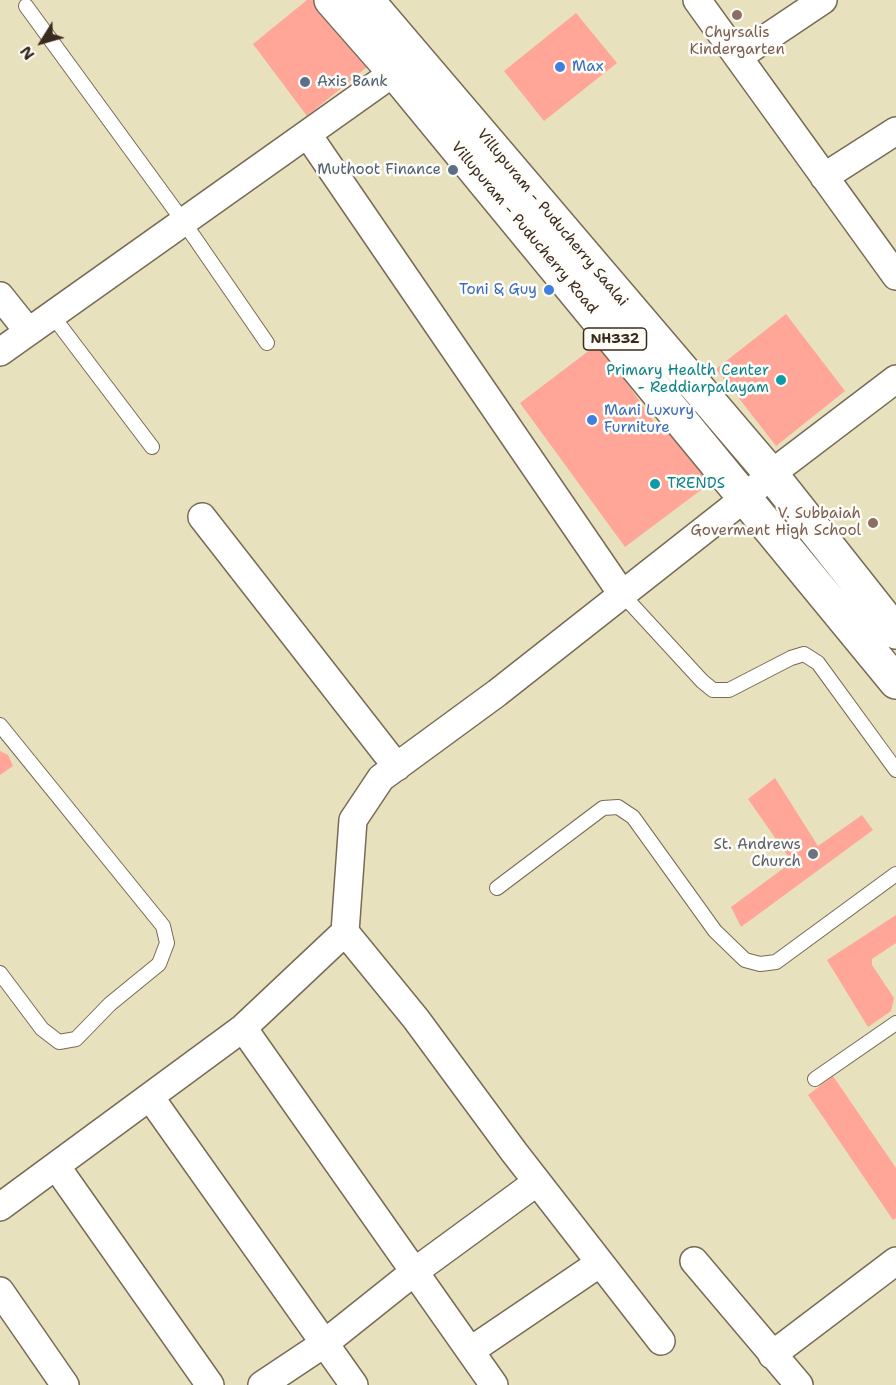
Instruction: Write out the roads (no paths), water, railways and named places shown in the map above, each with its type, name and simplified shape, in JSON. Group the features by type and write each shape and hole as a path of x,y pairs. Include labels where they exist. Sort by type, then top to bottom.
{"highway":[{"name":"Villupuram - Puducherry Road","path":"331,0 405,65 746,497 896,682"},
{"name":"Villupuram - Puducherry Saalai","path":"367,0 405,65 771,474 896,632"}],"street":[{"path":"697,0 896,276"},
{"path":"738,57 822,0"},
{"path":"0,352 405,65"},
{"path":"824,177 896,131"},
{"path":"308,135 622,594"},
{"path":"0,296 28,332"},
{"path":"0,1207 243,1028 345,932 353,820 381,778 622,594 746,497 771,474 896,379"},
{"path":"202,517 396,767"},
{"path":"345,932 416,1019 537,1182 662,1341"},
{"path":"243,1028 494,1385"},
{"path":"150,1097 354,1385"},
{"path":"56,1166 210,1385"},
{"path":"262,1385 325,1343 414,1272 537,1182"},
{"path":"694,1261 771,1355 799,1385"},
{"path":"470,1351 600,1263"},
{"path":"771,1355 891,1275"},
{"path":"0,1292 65,1385"}],"lane":[{"path":"26,6 183,221 267,343"},
{"path":"52,315 152,447"},
{"path":"622,594 713,690 729,690 790,658 804,654 818,663 896,770"},
{"path":"0,725 163,926 167,943 159,964 110,1004 76,1039 67,1041 59,1042 42,1029 0,973"},
{"path":"497,888 603,808 618,807 633,817 715,931 745,960 760,964 776,962 896,874"},
{"path":"815,1079 896,1023"}],"place":[{"name":"Chyrsalis Kindergarten","path":"737,15"},
{"name":"Max","path":"560,67"},
{"name":"Axis Bank","path":"305,82"},
{"name":"Muthoot Finance","path":"453,170"},
{"name":"Toni & Guy","path":"549,290"},
{"name":"Primary Health Center - Reddiarpalayam","path":"781,380"},
{"name":"Mani Luxury Furniture","path":"592,420"},
{"name":"TRENDS","path":"655,484"},
{"name":"V. Subbaiah Goverment High School","path":"873,523"},
{"name":"St. Andrews Church","path":"813,854"}]}
